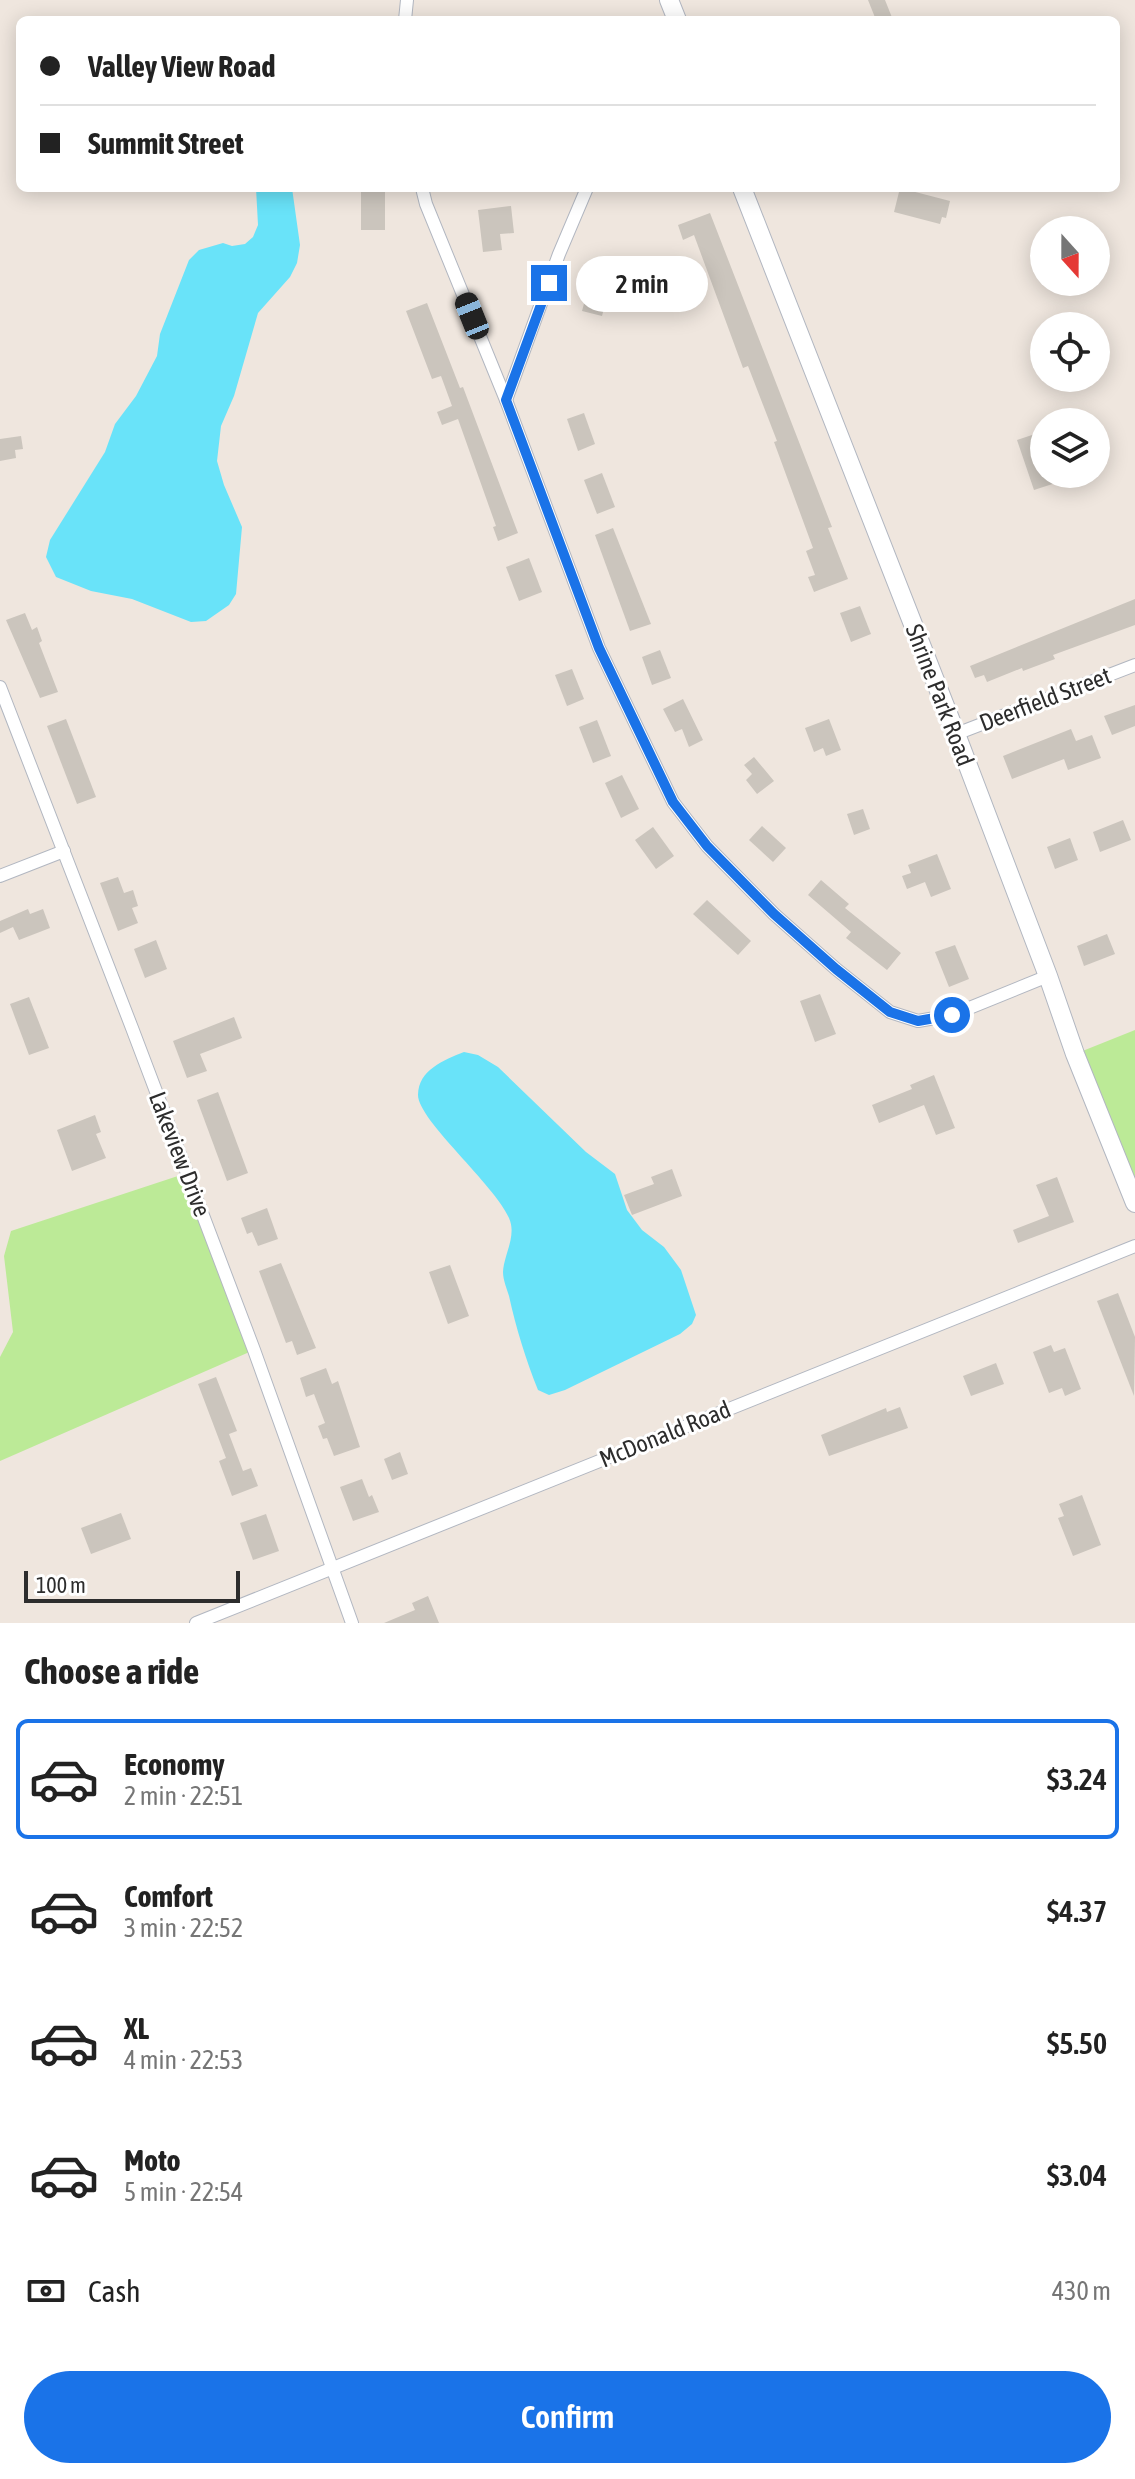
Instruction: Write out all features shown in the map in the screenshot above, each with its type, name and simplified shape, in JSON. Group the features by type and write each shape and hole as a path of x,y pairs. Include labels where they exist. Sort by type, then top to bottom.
{"street":[{"path":"424,192 604,661 673,802 707,846 774,914 890,1012 918,1021 952,1015 1048,976"},
{"path":"506,400 559,254 585,192"},
{"name":"Shrine Park Road","path":"744,192 956,734 1075,1054 1135,1203"},
{"name":"Deerfield Street","path":"956,734 1135,665"},
{"name":"Lakeview Drive","path":"0,687 254,1350 352,1623"},
{"path":"0,876 64,851"},
{"name":"McDonald Road","path":"196,1623 1135,1246"}],"green space":[{"path":"1135,1030 1135,1203 1075,1054"},
{"path":"187,1173 254,1350 0,1461 0,1357 13,1332 4,1256 11,1231"}],"water":[{"path":"256,192 293,192 300,245 297,263 290,277 258,313 234,396 221,426 217,461 242,527 236,594 229,605 206,621 191,622 132,599 91,591 56,577 46,557 50,540 105,452 115,424 136,396 157,356 160,334 189,260 199,250 223,243 232,246 245,244 253,237 258,225"},
{"path":"464,1052 478,1055 498,1067 586,1152 615,1174 627,1210 642,1230 664,1247 681,1270 696,1315 692,1324 680,1334 565,1390 549,1395 538,1390 504,1278 512,1232 509,1218 489,1188 430,1120 418,1095 419,1086 427,1073"}],"building":[{"path":"868,0 885,0 891,16 874,16"},
{"path":"361,192 385,192 385,230 361,230"},
{"path":"899,192 915,192 950,201 946,218 942,217 940,224 894,212"},
{"path":"511,206 514,233 500,234 502,250 483,252 478,210"},
{"path":"710,213 832,527 828,528 848,579 814,592 808,577 815,575 806,551 813,548 774,442 777,441 748,366 743,368 694,235 683,240 678,225"},
{"path":"592,274 611,279 602,316 582,311"},
{"path":"427,303 460,388 463,387 518,533 498,541 493,527 496,526 458,419 442,425 437,412 452,406 441,376 432,379 406,311"},
{"path":"584,413 595,444 578,451 567,419"},
{"path":"21,436 23,449 15,450 16,458 0,461 0,439"},
{"path":"1030,436 1030,478 1017,440"},
{"path":"602,473 615,507 597,514 584,480"},
{"path":"613,528 651,624 630,631 595,535"},
{"path":"529,558 542,592 519,601 506,567"},
{"path":"1135,599 1135,625 1053,655 1055,659 1023,671 1022,668 987,682 984,675 975,678 970,666"},
{"path":"860,606 871,634 851,642 840,613"},
{"path":"25,613 32,630 37,627 42,641 39,643 58,692 40,698 6,620"},
{"path":"660,650 671,678 652,685 642,657"},
{"path":"572,669 584,699 567,706 555,675"},
{"path":"683,699 703,740 689,747 682,729 675,732 663,709"},
{"path":"1135,705 1135,726 1112,735 1104,716"},
{"path":"66,719 96,797 77,804 47,726"},
{"path":"829,719 841,750 826,756 823,748 814,752 805,728"},
{"path":"597,720 611,756 593,763 579,727"},
{"path":"1071,729 1076,741 1092,735 1101,758 1068,770 1064,759 1012,779 1003,756"},
{"path":"754,757 774,781 757,794 746,780 752,774 744,765"},
{"path":"622,775 639,809 621,818 605,783"},
{"path":"863,809 870,829 854,835 847,814"},
{"path":"1123,820 1131,840 1100,852 1093,832"},
{"path":"762,826 786,848 773,862 749,840"},
{"path":"653,827 674,856 656,869 635,840"},
{"path":"1070,838 1078,860 1055,869 1047,847"},
{"path":"937,854 951,889 931,897 925,882 907,889 902,876 911,873 908,865"},
{"path":"118,877 124,893 133,890 138,906 132,908 138,923 118,931 100,883"},
{"path":"821,880 849,904 845,908 901,953 887,970 846,938 851,932 808,895"},
{"path":"707,900 751,941 738,955 693,914"},
{"path":"28,909 30,914 43,909 50,928 19,940 13,927 0,933 0,921"},
{"path":"1107,934 1115,954 1084,966 1077,946"},
{"path":"156,940 167,969 145,978 134,949"},
{"path":"955,945 969,979 949,987 935,952"},
{"path":"820,994 836,1034 815,1042 800,1001"},
{"path":"29,997 49,1048 29,1055 10,1004"},
{"path":"234,1017 242,1038 200,1054 207,1071 187,1078 173,1041"},
{"path":"934,1075 955,1128 936,1135 924,1105 879,1123 872,1105 912,1089 910,1085"},
{"path":"218,1092 248,1173 227,1181 197,1100"},
{"path":"95,1115 101,1132 96,1134 106,1158 72,1171 57,1130"},
{"path":"672,1169 682,1196 632,1215 624,1195 654,1184 651,1177"},
{"path":"1057,1177 1074,1222 1018,1243 1013,1230 1049,1216 1036,1185"},
{"path":"267,1208 278,1239 258,1246 252,1232 247,1234 241,1218"},
{"path":"281,1263 316,1348 297,1355 292,1341 286,1343 259,1271"},
{"path":"450,1265 469,1316 448,1324 429,1272"},
{"path":"1118,1293 1135,1337 1134,1396 1097,1301"},
{"path":"1051,1345 1054,1352 1065,1348 1081,1389 1065,1396 1062,1388 1049,1393 1033,1352"},
{"path":"996,1363 1004,1384 971,1396 963,1376"},
{"path":"326,1368 332,1384 338,1381 360,1447 334,1456 318,1426 325,1423 314,1394 306,1397 300,1378"},
{"path":"216,1377 237,1431 229,1434 243,1471 251,1468 258,1486 232,1496 219,1461 226,1458 198,1384"},
{"path":"900,1407 908,1428 829,1456 821,1435 886,1408 887,1412"},
{"path":"400,1452 408,1474 392,1480 384,1459"},
{"path":"362,1479 379,1512 353,1521 340,1487"},
{"path":"1082,1495 1101,1545 1073,1556 1058,1518 1064,1516 1059,1504"},
{"path":"121,1513 131,1539 91,1554 81,1528"},
{"path":"266,1514 279,1551 253,1560 240,1523"},
{"path":"428,1596 439,1623 384,1623 415,1610 412,1603"}],"route":[{"path":"549,283 506,400 599,648 673,802 707,846 774,914 890,1012 918,1021 952,1015"}]}
